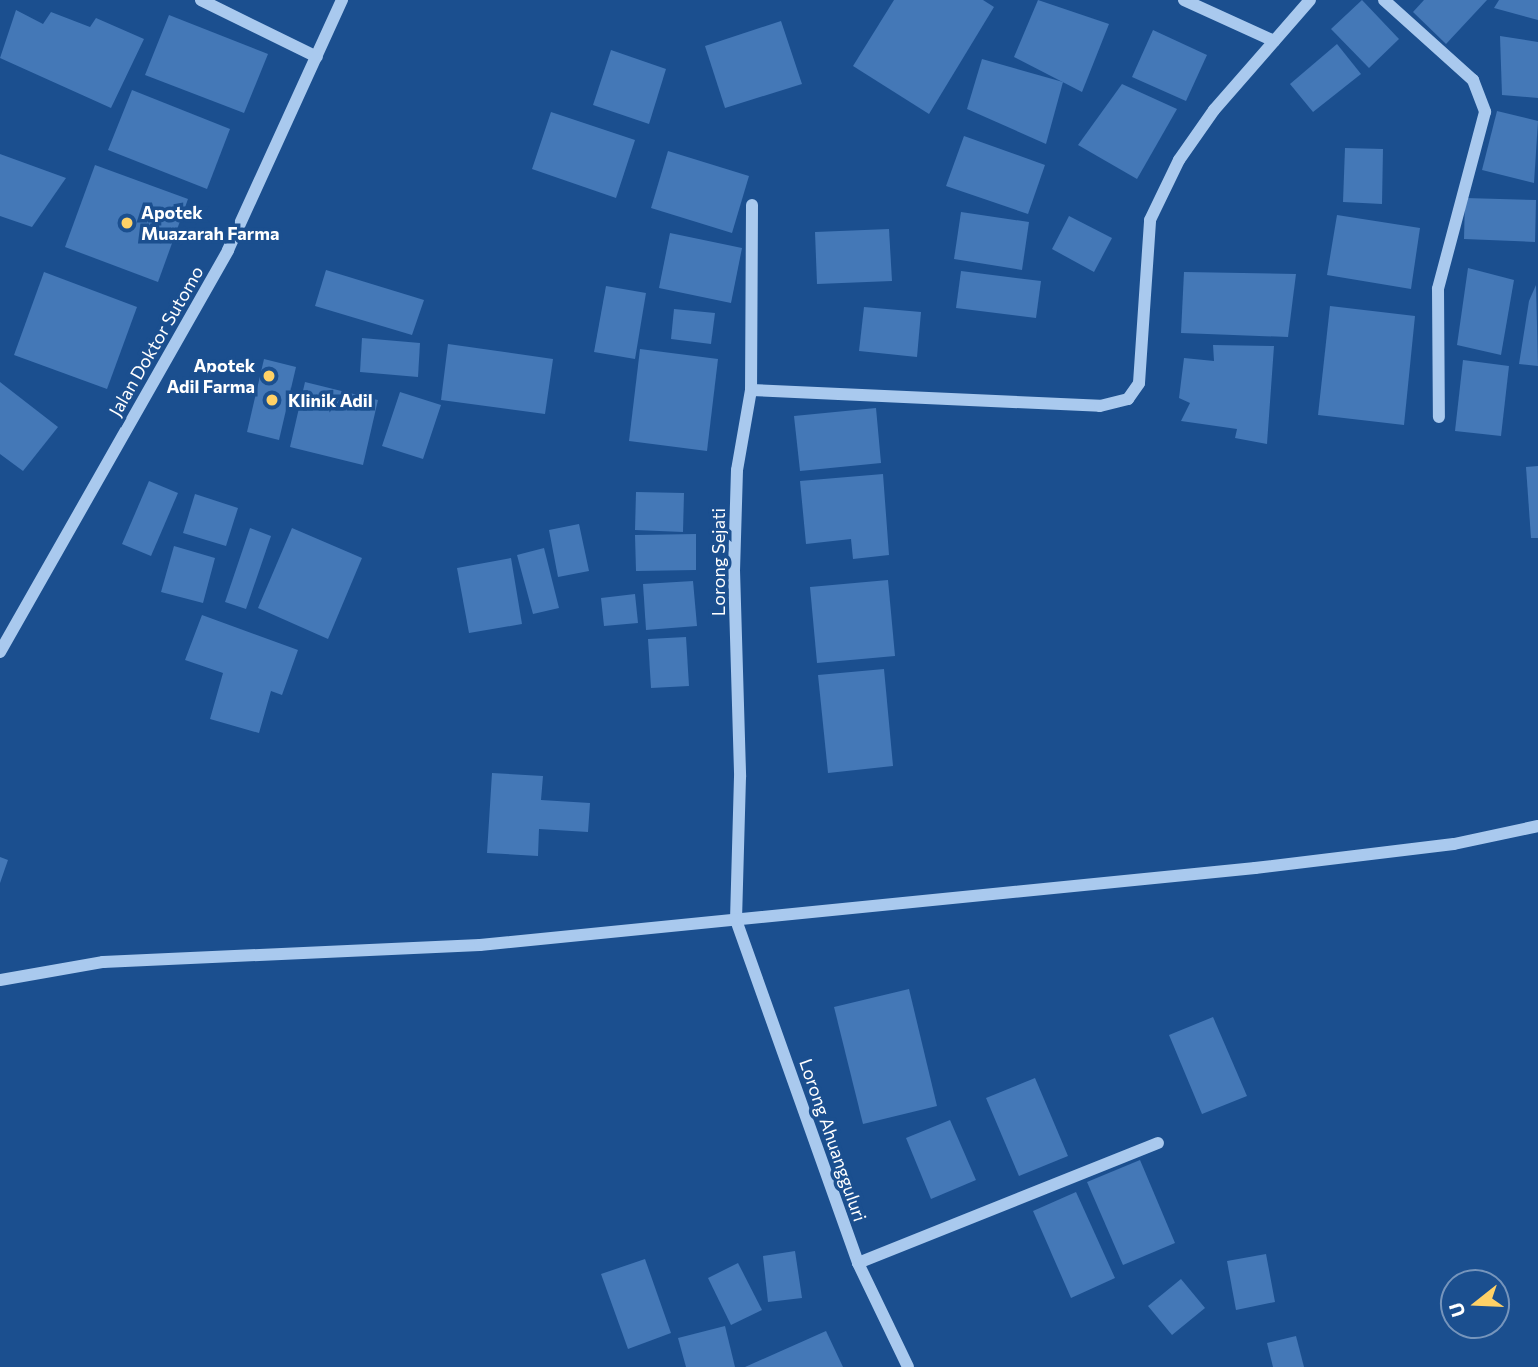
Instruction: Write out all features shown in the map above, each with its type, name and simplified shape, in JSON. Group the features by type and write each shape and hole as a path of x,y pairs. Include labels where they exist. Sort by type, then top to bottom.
{"street":[{"path":"201,0 317,57"},
{"name":"Jalan Doktor Sutomo","path":"0,652 228,250 342,0"},
{"path":"1184,0 1274,41"},
{"path":"751,390 1100,406 1128,399 1139,383 1150,220 1179,160 1310,0"},
{"path":"1384,0 1472,80 1485,112 1438,289 1439,417"},
{"name":"Lorong Sejati","path":"736,920 737,470 751,390 752,205"},
{"path":"0,981 103,962 480,946 1255,868 1454,844 1538,826"},
{"name":"Lorong Ahuangguluri","path":"736,920 858,1262 908,1367"},
{"path":"858,1262 1157,1143"}],"building":[{"path":"894,0 983,0 994,7 929,114 853,66"},
{"path":"1038,0 1109,24 1082,92 1014,57"},
{"path":"1362,0 1399,39 1369,68 1331,29"},
{"path":"1424,0 1487,0 1446,44 1413,12"},
{"path":"1499,0 1538,0 1538,20 1494,8"},
{"path":"16,10 43,24 51,12 90,27 96,18 144,39 111,108 0,58"},
{"path":"169,15 268,54 244,113 145,75"},
{"path":"781,21 802,84 725,108 705,46"},
{"path":"1153,30 1207,55 1186,101 1132,77"},
{"path":"1500,36 1538,42 1538,98 1502,95"},
{"path":"1337,44 1361,74 1313,112 1290,84"},
{"path":"611,50 666,69 649,124 593,105"},
{"path":"982,59 1063,82 1046,144 967,109"},
{"path":"1122,84 1177,109 1137,179 1078,145"},
{"path":"132,90 230,129 207,189 108,150"},
{"path":"1497,111 1538,121 1534,183 1482,170"},
{"path":"551,112 635,140 616,198 532,169"},
{"path":"964,136 1045,165 1028,214 946,186"},
{"path":"1345,148 1383,149 1382,204 1343,202"},
{"path":"668,151 749,176 732,233 651,208"},
{"path":"0,154 66,178 32,227 0,216"},
{"name":"Apotek Muazarah Farma","path":"95,165 188,199 158,282 65,247"},
{"path":"1465,198 1536,200 1535,242 1464,239"},
{"path":"961,212 1029,222 1022,270 954,259"},
{"path":"1337,215 1420,228 1411,289 1327,275"},
{"path":"1069,216 1112,238 1094,272 1052,249"},
{"path":"889,229 892,281 817,284 815,232"},
{"path":"670,233 742,248 731,303 659,288"},
{"path":"1468,268 1514,280 1501,355 1457,345"},
{"path":"326,270 424,300 412,335 315,306"},
{"path":"961,271 1041,281 1036,318 956,308"},
{"path":"44,272 137,307 107,389 14,355"},
{"path":"1184,272 1296,274 1288,337 1181,333"},
{"path":"1536,285 1538,366 1519,364 1529,301"},
{"path":"606,286 646,293 635,359 594,352"},
{"path":"1330,306 1415,316 1404,425 1318,415"},
{"path":"864,307 921,312 917,357 859,351"},
{"path":"674,309 715,313 711,344 671,339"},
{"path":"362,338 420,343 418,377 360,372"},
{"path":"448,344 553,359 545,414 441,400"},
{"path":"1213,345 1274,346 1267,444 1235,438 1237,429 1181,421 1190,403 1179,398 1184,358 1214,361"},
{"path":"640,349 718,359 707,451 629,441"},
{"name":"Klinik Adil","path":"264,359 296,367 279,440 247,432"},
{"path":"1463,360 1509,366 1501,436 1455,431"},
{"path":"0,382 58,427 23,471 0,454"},
{"path":"305,382 378,400 363,465 290,447"},
{"path":"400,392 441,405 423,459 382,446"},
{"path":"876,408 881,463 800,471 794,416"},
{"path":"1538,466 1538,538 1531,538 1526,467"},
{"path":"883,474 889,555 853,559 851,539 806,544 800,481"},
{"path":"149,481 178,493 151,556 122,544"},
{"path":"636,492 684,493 683,532 635,530"},
{"path":"195,494 238,508 226,546 183,533"},
{"path":"579,524 589,571 558,577 549,530"},
{"path":"250,528 271,536 246,609 225,602"},
{"path":"292,528 362,558 328,639 258,608"},
{"path":"696,534 696,570 636,571 635,535"},
{"path":"174,546 215,558 203,603 161,592"},
{"path":"544,548 559,608 533,614 517,555"},
{"path":"511,558 522,624 469,633 457,568"},
{"path":"888,580 895,656 817,663 810,587"},
{"path":"693,581 697,626 646,630 643,584"},
{"path":"635,594 638,623 604,626 601,598"},
{"path":"202,615 298,650 282,695 271,691 259,733 210,719 223,673 185,660"},
{"path":"686,637 689,686 651,688 648,639"},
{"path":"884,669 893,766 828,773 818,675"},
{"path":"492,773 543,776 541,800 590,803 588,832 539,829 538,856 487,853"},
{"path":"0,857 8,860 0,883"},
{"path":"909,989 937,1106 863,1124 834,1007"},
{"path":"1213,1017 1247,1096 1202,1114 1169,1035"},
{"path":"1035,1078 1068,1156 1019,1176 986,1098"},
{"path":"950,1120 976,1180 931,1199 906,1138"},
{"path":"1140,1160 1175,1243 1123,1265 1087,1182"},
{"path":"1076,1192 1115,1278 1071,1298 1033,1211"},
{"path":"795,1251 802,1298 768,1302 763,1256"},
{"path":"1266,1254 1275,1302 1236,1310 1227,1261"},
{"path":"645,1259 671,1333 628,1349 601,1274"},
{"path":"738,1263 762,1310 731,1325 708,1278"},
{"path":"1181,1279 1205,1308 1172,1335 1148,1306"},
{"path":"725,1326 735,1367 686,1367 678,1338"},
{"path":"826,1331 843,1367 745,1367"},
{"path":"1296,1336 1304,1367 1273,1367 1267,1343"}],"place":[{"name":"Apotek Muazarah Farma","path":"127,223"},
{"name":"Apotek Adil Farma","path":"269,376"},
{"name":"Klinik Adil","path":"272,400"}]}
